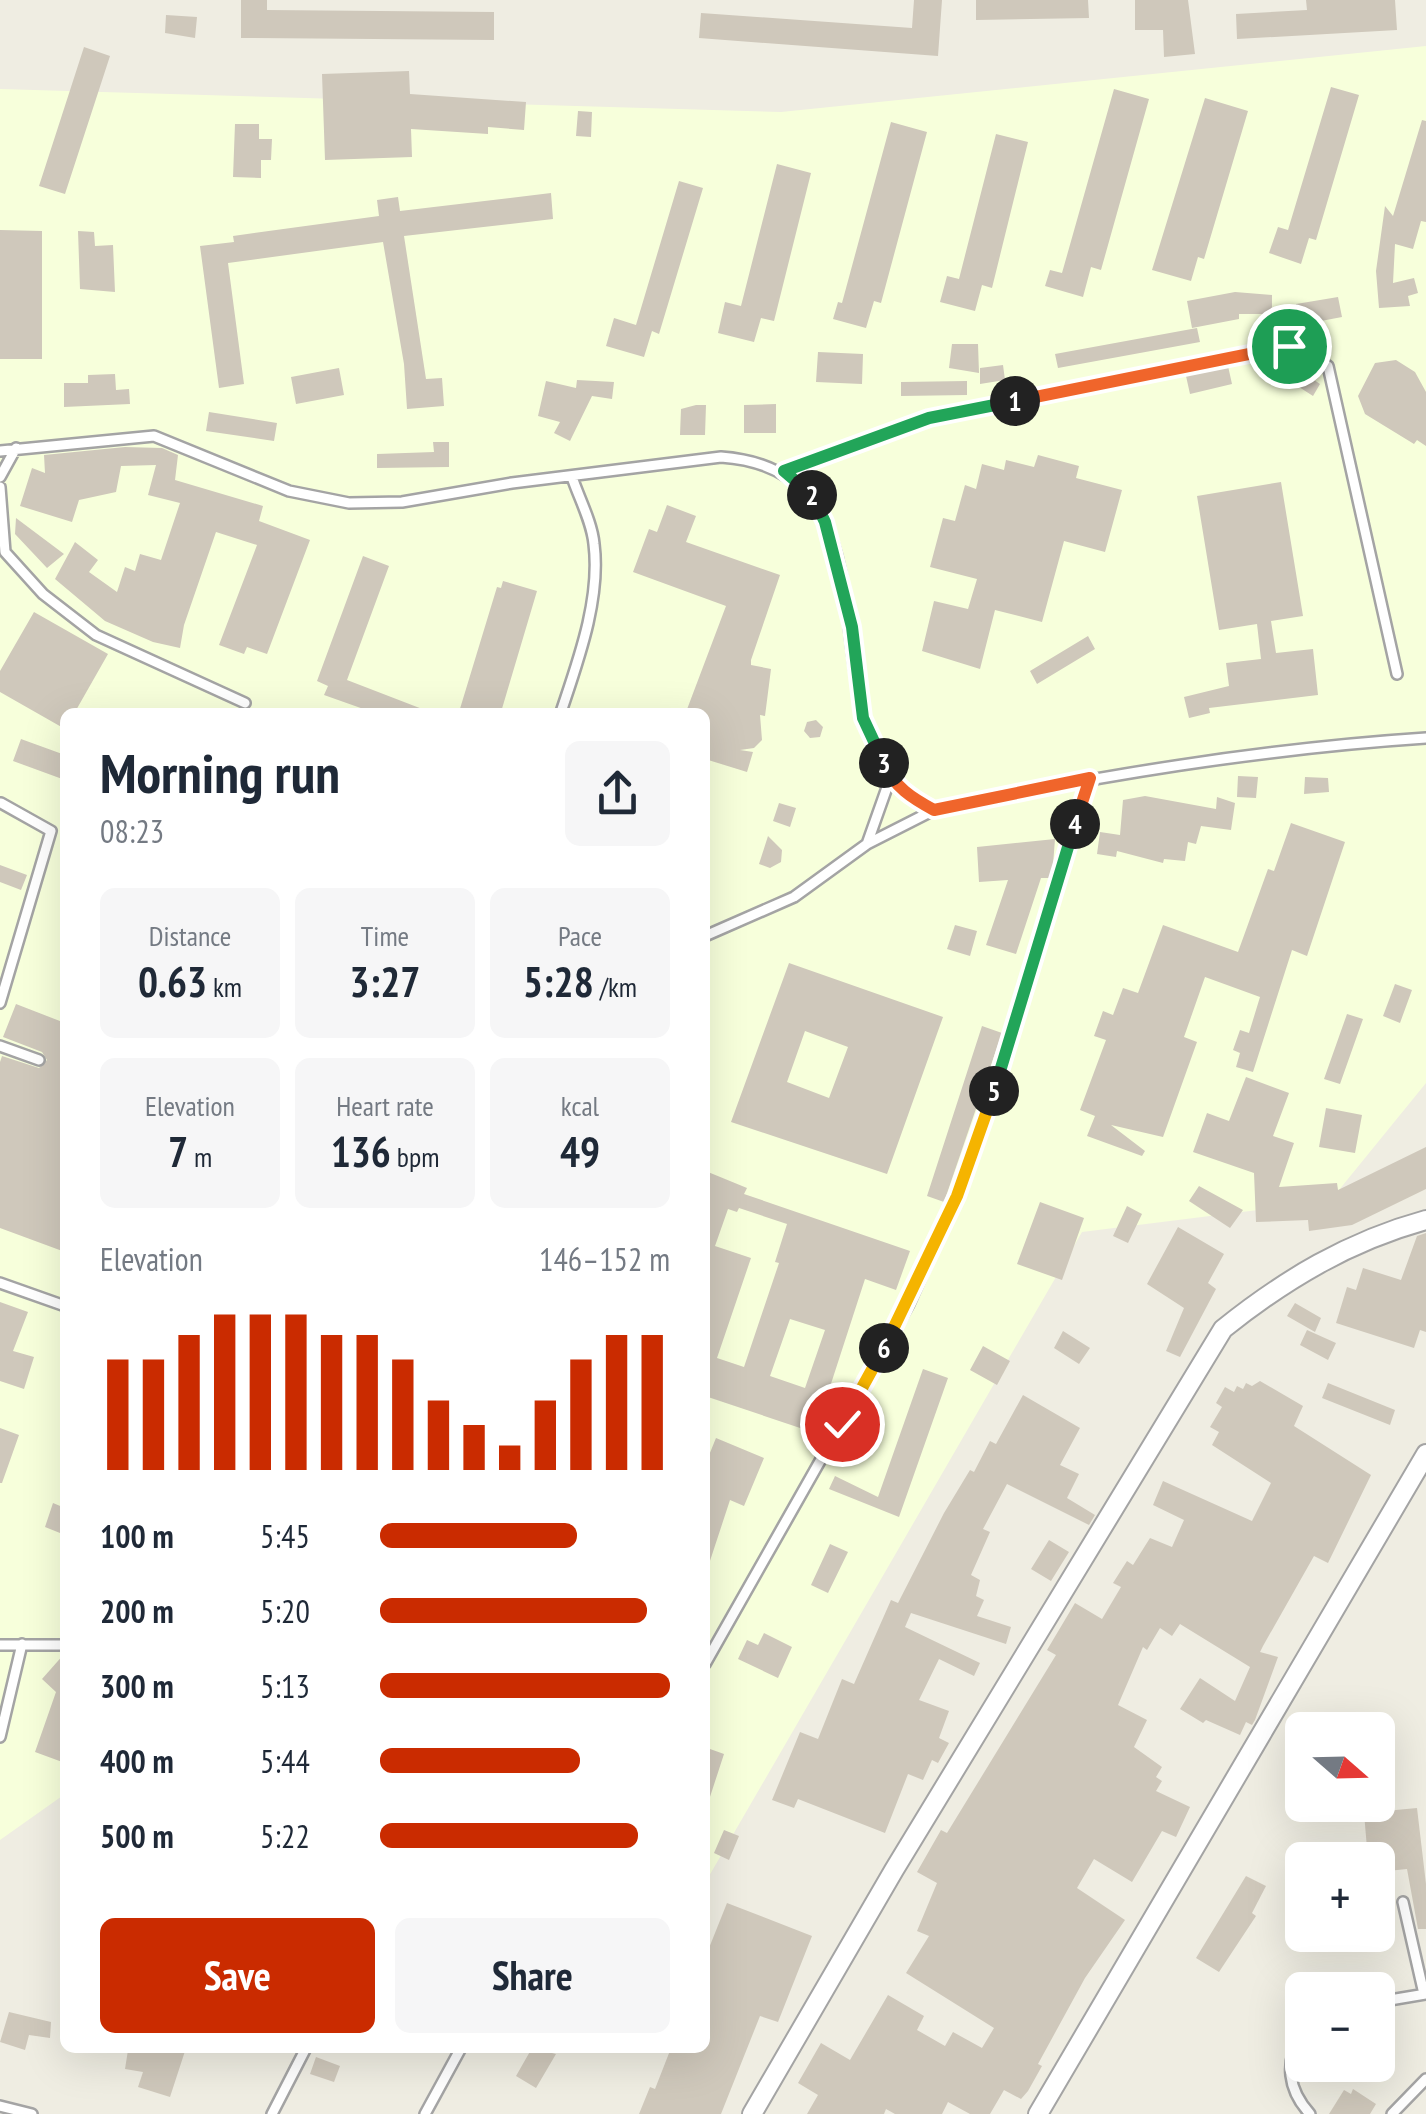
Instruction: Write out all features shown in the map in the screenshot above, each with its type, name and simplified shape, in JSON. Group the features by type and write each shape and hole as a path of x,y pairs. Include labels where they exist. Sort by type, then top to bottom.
{"street":[{"path":"752,2114 914,1836 1223,1329 1281,1282 1386,1231 1426,1220"},
{"path":"1038,2114 1425,1456"}],"lane":[{"path":"784,471 929,418 1289,346 1328,366 1396,674"},
{"path":"0,451 154,436 289,491 349,503 402,502 721,457 755,460 784,471 813,496 825,522 852,627 863,718 890,778 934,810"},
{"path":"0,478 16,448"},
{"path":"561,708 579,658 593,587 594,543 572,477"},
{"path":"0,487 5,552 43,594 96,635 244,702"},
{"path":"710,934 794,898 867,844 934,810 1090,778 1297,746 1426,738"},
{"path":"867,844 890,778"},
{"path":"710,1655 909,1304 957,1196 1018,1023 1090,778"},
{"path":"0,1003 51,831 1,802"},
{"path":"0,1046 38,1060"},
{"path":"0,1283 60,1304"},
{"path":"0,1644 60,1645"},
{"path":"0,1737 22,1644"},
{"path":"1395,1999 1425,1994 1403,1902"},
{"path":"272,2114 303,2053"},
{"path":"425,2114 458,2053"},
{"path":"1392,2114 1426,2079"},
{"path":"1292,2082 1297,2100 1310,2114"},
{"path":"0,2106 32,2114"}],"shaded area":[{"path":"1426,46 1426,1083 1330,1201 1082,1232 710,1874 710,708 60,708 60,1798 0,1840 0,89 781,112"}],"building":[{"path":"241,0 267,0 267,10 494,12 494,40 241,38"},
{"path":"914,0 942,0 938,56 699,38 701,13 912,28"},
{"path":"976,0 1088,0 1089,18 976,20"},
{"path":"1135,0 1188,0 1195,54 1164,57 1163,30 1135,30"},
{"path":"1306,0 1395,0 1397,30 1237,39 1236,14 1307,10"},
{"path":"166,15 197,17 195,38 165,33"},
{"path":"84,47 110,56 65,194 39,186"},
{"path":"409,71 410,94 526,102 524,130 488,127 488,134 411,129 412,157 325,160 322,74"},
{"path":"1331,87 1359,95 1316,240 1309,238 1301,264 1269,253 1278,227 1288,230"},
{"path":"1114,89 1149,99 1101,270 1091,267 1083,297 1045,286 1050,270 1062,273"},
{"path":"1205,98 1248,111 1204,259 1198,257 1191,281 1152,270"},
{"path":"578,111 592,112 591,137 576,136"},
{"path":"1422,120 1426,121 1426,222 1421,221 1413,249 1395,244 1393,283 1414,278 1418,293 1408,296 1410,306 1379,308 1376,271 1385,206 1393,216"},
{"path":"891,122 927,132 881,303 874,301 866,328 833,319 838,302 842,303"},
{"path":"235,124 259,124 259,139 272,139 271,160 261,160 261,178 233,177"},
{"path":"996,134 1028,142 992,288 982,285 975,311 940,302 947,276 959,279"},
{"path":"777,164 811,173 774,321 761,318 754,342 718,333 725,302 741,306"},
{"path":"679,181 703,188 659,334 652,331 644,357 606,346 614,318 636,325"},
{"path":"551,193 553,219 404,236 426,379 442,378 444,406 407,409 404,364 383,242 228,263 244,384 219,388 200,246 234,242 233,236 379,216 377,200 398,197 400,211"},
{"path":"0,230 42,231 42,359 0,359"},
{"path":"78,231 94,232 95,246 113,245 115,292 80,289"},
{"path":"1235,292 1272,295 1272,314 1239,314 1239,319 1192,328 1187,301"},
{"path":"1338,297 1342,317 1321,321 1323,332 1301,335 1296,304"},
{"path":"1197,328 1200,342 1058,368 1055,354"},
{"path":"952,344 978,344 979,373 949,368"},
{"path":"818,352 863,354 862,384 816,382"},
{"path":"1396,360 1415,372 1426,392 1426,446 1417,440 1414,444 1365,414 1358,396 1375,363"},
{"path":"1286,361 1320,384 1313,396 1282,376"},
{"path":"1003,365 1005,380 980,384 980,368"},
{"path":"1228,366 1232,384 1190,394 1186,376"},
{"path":"339,368 344,395 296,404 291,377"},
{"path":"115,374 116,390 129,389 130,404 64,407 64,383 88,383 88,375"},
{"path":"577,380 614,382 612,399 592,396 570,441 554,433 560,422 538,416 546,381 576,388"},
{"path":"967,381 967,395 901,396 901,382"},
{"path":"776,404 776,433 744,433 744,405"},
{"path":"706,405 705,435 680,435 681,409"},
{"path":"209,412 277,423 274,441 206,431"},
{"path":"433,442 449,442 449,467 377,468 377,454 434,452"},
{"path":"125,447 162,448 178,455 175,480 263,506 259,521 310,540 267,654 247,647 244,654 219,645 257,545 216,532 180,648 153,642 105,621 55,579 75,542 98,560 89,572 117,592 125,567 135,571 140,554 161,560 180,503 148,495 156,465 121,466 116,492 79,500 72,522 20,506 32,468 45,473 44,455"},
{"path":"1038,455 1079,466 1076,478 1122,490 1105,552 1064,541 1042,622 995,610 980,669 922,651 934,601 968,609 977,579 930,567 943,518 955,521 965,485 976,489 982,464 1004,470 1006,460 1034,467"},
{"path":"1281,482 1303,616 1271,621 1276,653 1313,649 1318,695 1209,708 1210,713 1189,718 1184,697 1229,686 1226,663 1261,659 1257,624 1219,630 1197,496"},
{"path":"667,505 696,516 686,542 780,575 751,660 751,665 771,669 765,716 760,715 762,740 754,748 740,750 753,752 747,772 710,761 710,708 688,708 726,606 633,572 649,529 657,532"},
{"path":"16,518 64,554 47,568 15,534"},
{"path":"363,556 389,566 347,680 420,708 361,708 324,695 328,686 317,681"},
{"path":"503,581 537,591 502,708 460,708 497,587 501,588"},
{"path":"34,612 108,654 77,708 60,708 60,726 0,692 0,671"},
{"path":"1088,636 1095,649 1037,684 1030,671"},
{"path":"816,720 823,727 820,737 810,738 804,731 807,722"},
{"path":"21,739 60,753 60,778 13,761"},
{"path":"1238,776 1258,777 1256,798 1237,797"},
{"path":"1305,777 1328,778 1329,792 1304,794"},
{"path":"1145,796 1216,809 1217,797 1235,803 1231,830 1201,826 1196,844 1188,842 1185,861 1164,859 1163,863 1117,851 1116,857 1097,854 1100,832 1120,835 1123,800"},
{"path":"779,803 796,808 790,827 773,821"},
{"path":"1291,823 1345,842 1307,956 1292,950 1253,1072 1236,1067 1240,1053 1233,1050 1240,1030 1249,1033 1260,997 1205,977 1184,1037 1197,1042 1163,1137 1111,1125 1145,1151 1142,1156 1087,1136 1095,1116 1080,1110 1106,1040 1094,1036 1103,1011 1113,1015 1123,988 1138,993 1163,925 1238,952 1268,869 1274,871"},
{"path":"768,836 782,850 781,862 770,868 759,864"},
{"path":"1055,839 1052,878 1041,878 1016,954 986,945 1008,880 979,882 977,847"},
{"path":"0,865 27,875 21,890 0,882"},
{"path":"955,925 977,931 970,956 947,949"},
{"path":"789,963 943,1017 887,1174 731,1122","holes":["805,1031 848,1047 829,1098 787,1082"]},
{"path":"1395,984 1412,990 1400,1023 1383,1016"},
{"path":"16,1004 60,1021 60,1250 0,1228 0,1062 2,1056 39,1068 47,1060 42,1052 3,1037"},
{"path":"1347,1014 1363,1019 1340,1084 1324,1079"},
{"path":"982,1026 1002,1033 944,1202 927,1196"},
{"path":"1246,1077 1289,1093 1273,1136 1294,1143 1279,1187 1337,1183 1338,1190 1426,1147 1426,1189 1352,1225 1309,1231 1308,1220 1256,1222 1254,1173 1193,1152 1207,1113 1229,1121"},
{"path":"1326,1108 1362,1115 1355,1153 1319,1147"},
{"path":"710,1173 747,1188 744,1194 910,1251 896,1290 865,1279 815,1433 710,1398","holes":["739,1208 787,1224 775,1262 779,1263 744,1367 717,1358 751,1258 715,1246 728,1209 737,1212","790,1319 825,1330 805,1388 770,1376"]},
{"path":"1199,1186 1243,1210 1230,1228 1189,1201"},
{"path":"1040,1202 1084,1218 1062,1280 1017,1264"},
{"path":"1127,1206 1142,1214 1128,1243 1113,1236"},
{"path":"1178,1227 1224,1254 1208,1283 1216,1289 1180,1357 1166,1351 1184,1308 1147,1284"},
{"path":"1426,1233 1426,1332 1420,1330 1414,1348 1336,1323 1347,1287 1356,1290 1363,1268 1401,1280 1417,1236"},
{"path":"0,1302 28,1312 13,1351 34,1357 24,1389 0,1381"},
{"path":"1295,1303 1321,1318 1315,1332 1287,1316"},
{"path":"1307,1330 1336,1343 1328,1360 1300,1345"},
{"path":"1063,1331 1090,1348 1079,1364 1054,1348"},
{"path":"983,1346 1010,1361 997,1385 970,1370"},
{"path":"923,1369 948,1378 899,1517 829,1489 835,1476 878,1497"},
{"path":"1260,1381 1303,1406 1294,1426 1371,1475 1328,1563 1314,1556 1263,1646 1260,1652 1278,1657 1255,1720 1252,1725 1246,1722 1240,1735 1206,1720 1203,1723 1180,1709 1200,1678 1235,1701 1250,1667 1180,1624 1172,1636 1160,1628 1147,1650 1143,1647 1118,1705 1147,1720 1134,1747 1162,1767 1156,1777 1162,1781 1156,1791 1190,1807 1176,1837 1162,1831 1132,1882 1094,1859 1077,1888 1125,1920 1085,1978 1038,2064 1042,2066 1028,2091 1021,2099 1004,2090 990,2114 970,2114 948,2102 942,2114 895,2114 886,2109 884,2114 807,2114 818,2095 798,2083 821,2043 850,2060 888,1995 924,2016 917,2030 945,2046 953,2032 982,2048 994,2028 906,1973 929,1936 917,1931 937,1883 917,1872 941,1830 947,1833 1056,1655 1047,1650 1075,1603 1102,1619 1121,1587 1113,1583 1127,1561 1133,1565 1150,1538 1172,1547 1184,1520 1153,1505 1163,1481 1252,1521 1271,1483 1212,1445 1219,1432 1210,1427 1222,1407 1216,1403 1225,1387 1234,1392 1237,1386 1243,1389 1246,1383 1252,1386"},
{"path":"1328,1383 1395,1410 1390,1425 1322,1398"},
{"path":"1023,1395 1080,1428 1060,1465 1079,1474 1067,1498 1095,1515 1089,1525 1007,1484 983,1529 990,1532 971,1575 980,1580 976,1596 984,1600 977,1616 1011,1627 1006,1644 911,1613 905,1627 980,1663 974,1676 939,1659 919,1700 949,1711 939,1738 949,1743 938,1763 932,1760 923,1780 908,1774 885,1833 798,1799 794,1808 772,1800 800,1732 818,1739 842,1679 854,1684 891,1600 898,1603 944,1513 970,1470 974,1472 990,1441 996,1444"},
{"path":"0,1428 19,1435 2,1483 0,1483"},
{"path":"716,1438 764,1458 744,1506 730,1500 710,1561 710,1453"},
{"path":"53,1503 60,1506 60,1533 45,1527"},
{"path":"1049,1540 1069,1552 1051,1581 1031,1569"},
{"path":"830,1544 848,1552 828,1593 811,1585"},
{"path":"764,1633 792,1647 778,1678 738,1659 747,1640 758,1645"},
{"path":"60,1659 60,1761 35,1752 56,1692 42,1679"},
{"path":"710,1749 724,1754 710,1797"},
{"path":"1417,1808 1426,1884 1426,1929 1418,1929 1407,1869 1395,1870 1395,1842 1366,1842 1365,1822 1395,1822 1395,1810"},
{"path":"724,1830 739,1836 729,1860 714,1853"},
{"path":"1246,1876 1266,1886 1252,1913 1256,1916 1219,1972 1196,1958"},
{"path":"727,1903 812,1936 778,2022 760,2016 721,2114 639,2114 650,2087 655,2089 669,2053 710,2053 710,1946"},
{"path":"9,2012 51,2022 50,2038 29,2035 25,2050 0,2042"},
{"path":"128,2053 184,2053 170,2097 138,2087 143,2072 125,2069"},
{"path":"529,2053 556,2054 536,2088 516,2076"},
{"path":"316,2057 340,2066 334,2082 310,2074"},
{"path":"1353,2089 1376,2104 1370,2114 1329,2114 1344,2090 1351,2094"}],"route":[{"path":"842,1424 909,1304 957,1196 1018,1023 1090,778 934,810 909,796 890,778 863,718 852,627 825,522 813,496 784,471 865,438 929,418 1289,346"}]}
